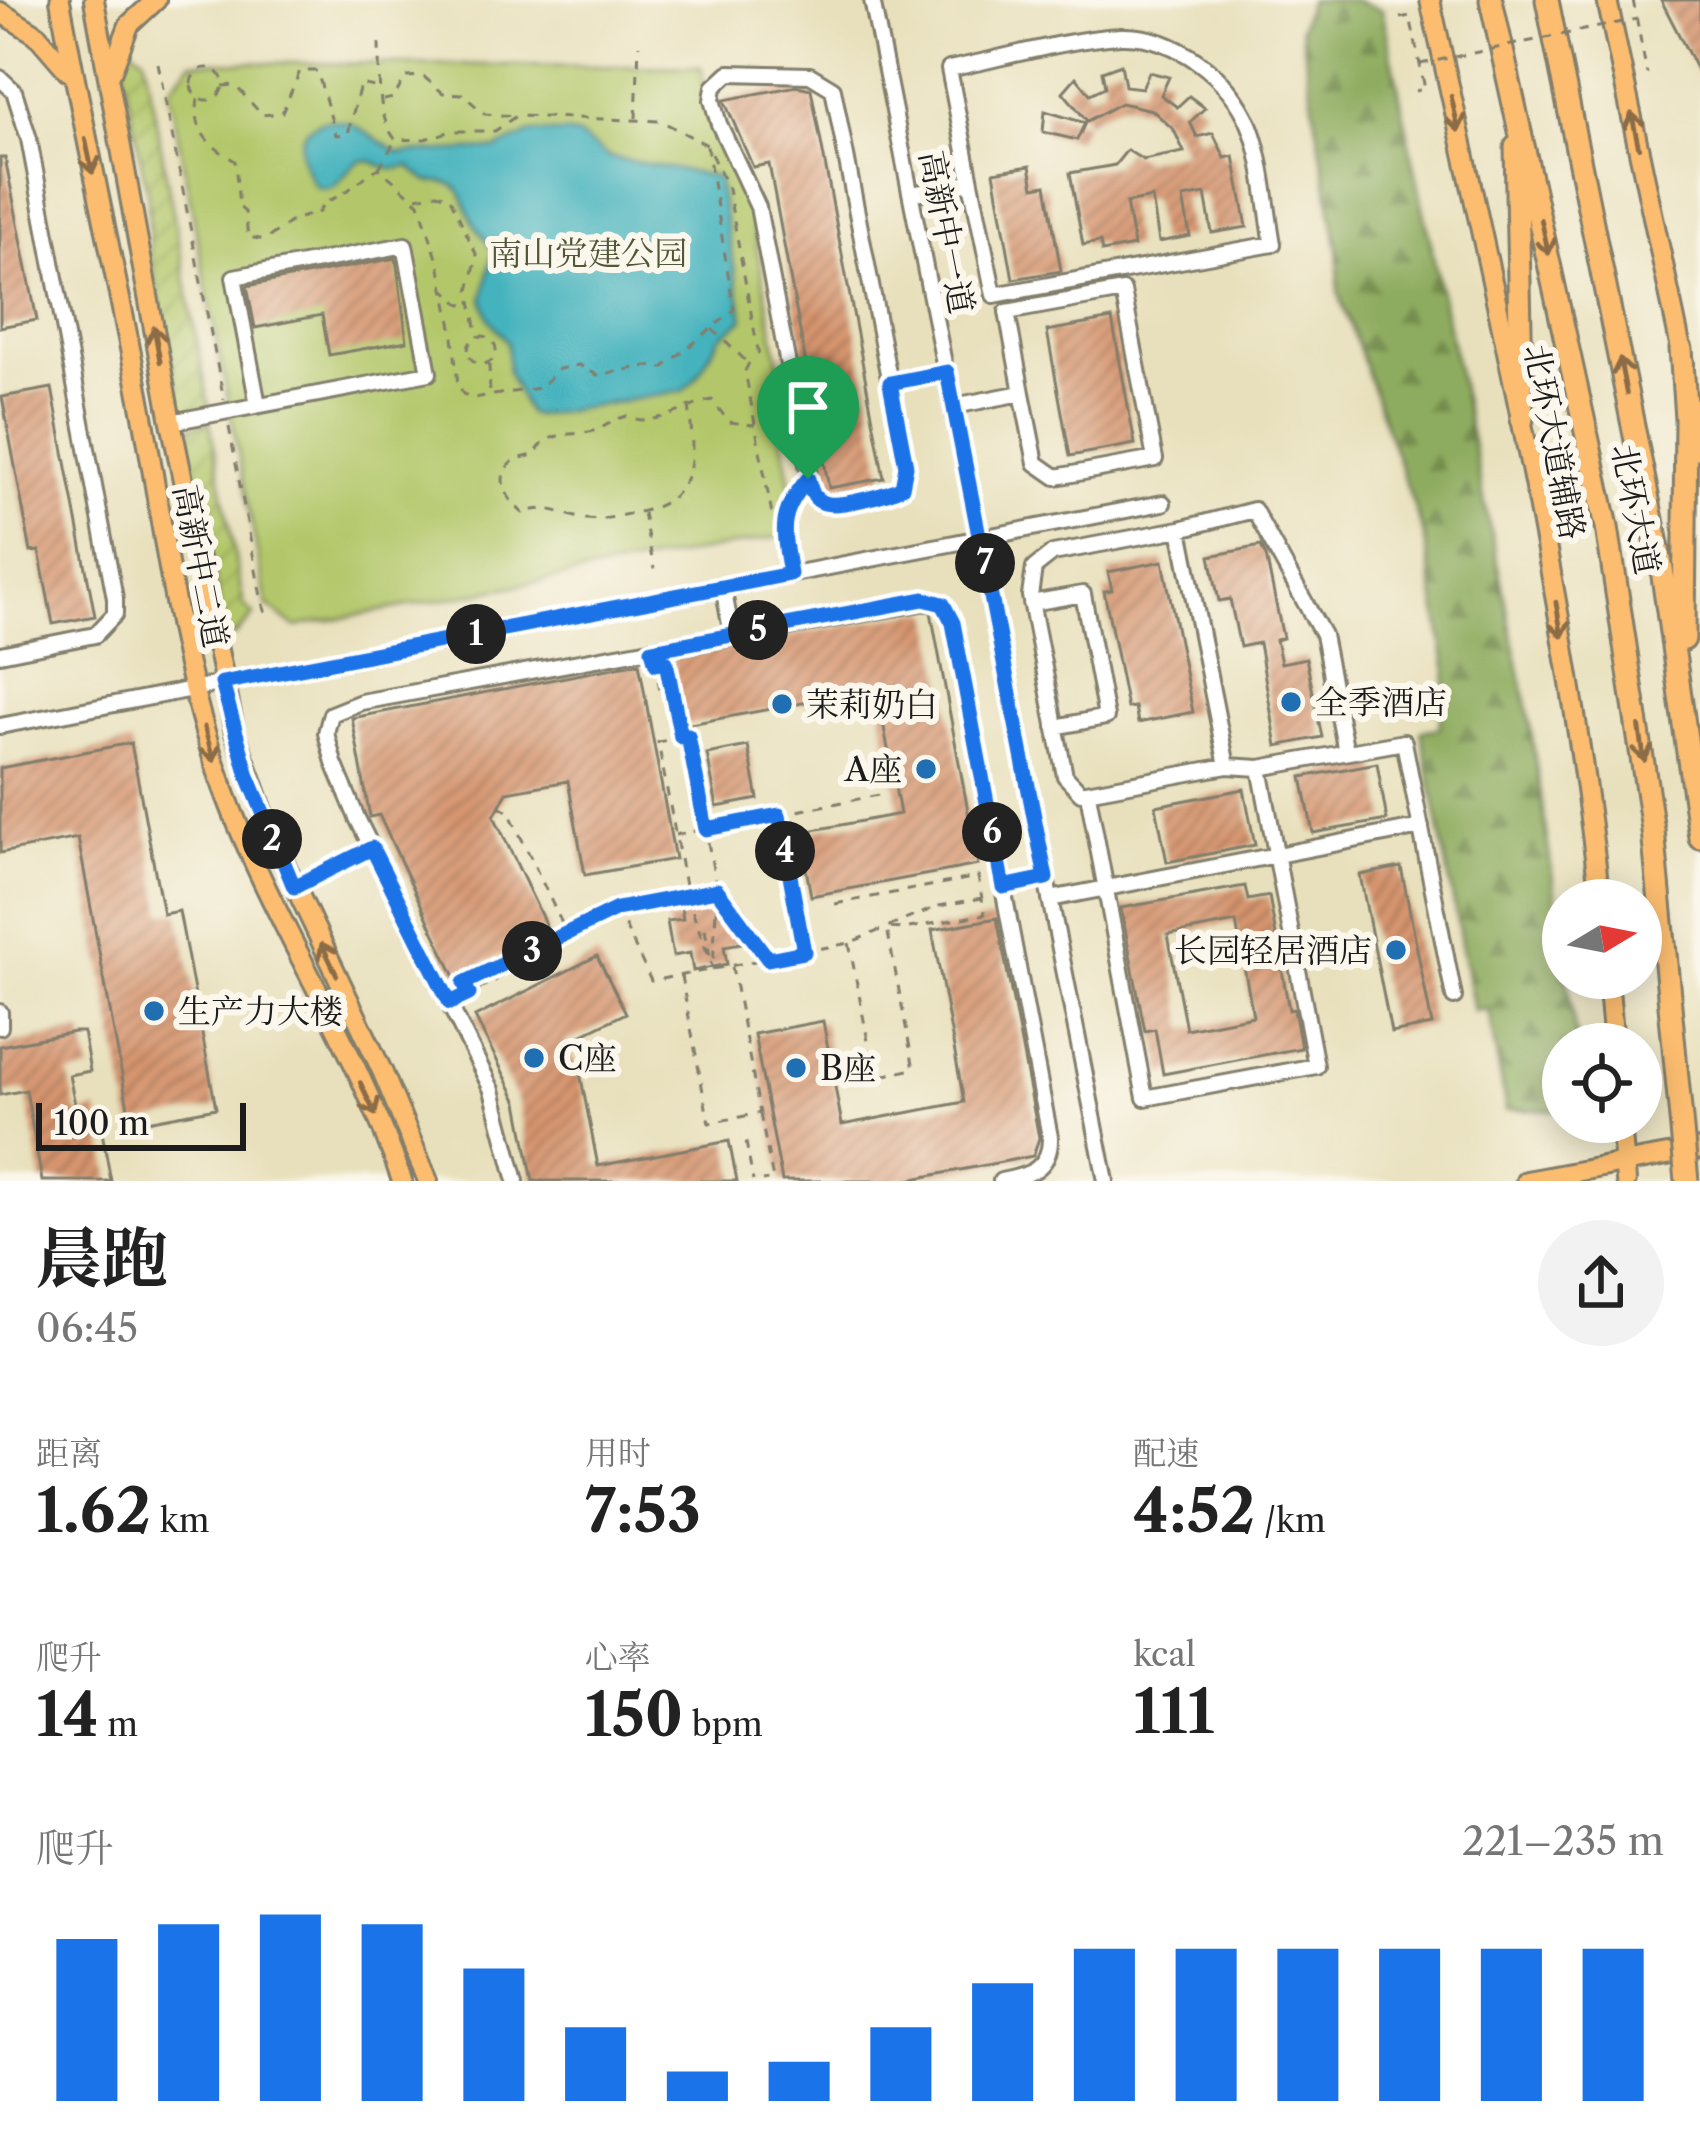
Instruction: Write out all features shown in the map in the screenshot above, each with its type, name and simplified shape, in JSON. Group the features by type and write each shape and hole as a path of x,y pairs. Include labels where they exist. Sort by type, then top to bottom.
{"highway":[{"name":"北环大道","path":"1491,0 1607,527 1653,830 1686,1181"},
{"name":"北环大道","path":"1547,0 1662,568 1700,837"},
{"path":"1512,87 1522,419"},
{"path":"1681,349 1686,418 1685,718"}],"main road":[{"name":"高新中二道","path":"60,0 194,689 220,777 249,851 360,1081 402,1181"},
{"name":"高新中二道","path":"94,0 222,683 248,776 428,1181"},
{"path":"110,80 120,40 156,0"},
{"name":"北环大道辅路","path":"1430,0 1522,419 1587,786 1598,879"},
{"path":"1607,0 1700,450"},
{"path":"0,12 46,43 76,88"},
{"path":"1526,1181 1625,1172 1700,1149"},
{"path":"1686,1181 1700,1178"}],"street":[{"name":"高新中一道","path":"872,0 1106,1181"},
{"path":"1106,38 1143,38 1198,63 1215,76 1244,113 1252,132 1273,244 994,295 971,182 949,69 1106,38"},
{"path":"729,73 810,75 833,89 906,466 902,487 826,504 813,496 785,356 758,207 714,108 714,87 729,73"},
{"path":"0,78 14,91 29,139 115,614 95,635 0,654"},
{"path":"912,194 971,182"},
{"path":"171,422 259,406 429,373 405,245 234,277 259,406"},
{"path":"1123,291 1155,459 1057,476 1036,463 1022,393 1007,312 1123,291"},
{"path":"890,383 947,372"},
{"path":"954,406 1022,393"},
{"path":"790,574 782,521 808,479"},
{"path":"0,726 1163,503"},
{"path":"1346,752 1323,635 1253,510 1045,557 1031,576 1031,603 1068,783 1088,794 1227,766 1260,769 1405,742 1454,997"},
{"path":"1180,529 1227,766"},
{"path":"723,587 732,635"},
{"path":"1031,603 1083,594 1106,717 1055,727"},
{"path":"516,1181 498,1106 372,848 328,744 327,722 338,708 654,657 732,635 935,600 943,604 953,623 1050,1148 1040,1168 1001,1181"},
{"path":"1088,794 1145,1098 1316,1066 1260,769"},
{"path":"1051,899 1421,827"},
{"path":"294,887 372,848"},
{"path":"1003,887 1046,878"},
{"path":"0,1012 0,1027"}],"path":[{"path":"1633,0 1647,74"},
{"path":"1400,18 1410,16 1420,64 1425,89 1415,91"},
{"path":"1420,64 1636,19"},
{"path":"379,43 386,123 397,140"},
{"path":"636,120 639,45"},
{"path":"158,63 268,619"},
{"path":"224,86 218,72 202,68 190,85 198,99 196,125 203,139 235,161 239,207 245,212 248,237 265,240 293,220 319,212 324,202 347,196 379,167 397,140"},
{"path":"198,99 214,100 224,86 235,85 262,115 282,112 301,71 317,71 337,135 348,134 360,84 381,89"},
{"path":"382,100 394,98 405,77 423,76 443,93 462,94 485,114 661,121 704,140 728,189 760,361"},
{"path":"397,140 425,139 452,130 495,131 516,116"},
{"path":"379,167 415,197 439,264 460,390 467,396 490,397 540,388 559,369 579,365 597,376 647,366 663,368 736,306 707,146"},
{"path":"415,197 437,193 452,200 464,236 477,256 469,291 478,337"},
{"path":"442,287 459,303 471,306"},
{"path":"712,329 748,363"},
{"path":"478,337 495,345 489,362 471,358 469,346 478,337"},
{"path":"748,363 785,356"},
{"path":"489,362 490,397"},
{"path":"748,363 745,371 774,526"},
{"path":"689,405 694,450 691,470 668,503 642,512 589,519 564,510 524,513 508,499 505,473 516,460 535,454 547,438 591,432 627,416 637,422 662,418 689,405 712,400 729,422 755,425"},
{"path":"642,512 654,569"},
{"path":"654,657 661,696"},
{"path":"654,657 666,662 681,737"},
{"path":"688,736 717,890 713,969 687,896 658,742 688,736"},
{"path":"675,835 884,794"},
{"path":"499,806 509,812 567,934"},
{"path":"779,815 804,952"},
{"path":"835,904 978,877"},
{"path":"469,994 464,983 617,909 717,890"},
{"path":"717,890 768,959"},
{"path":"617,909 651,981 849,943 939,907 982,898"},
{"path":"886,928 986,914"},
{"path":"849,943 875,1077 914,1070 886,928"},
{"path":"705,929 713,969"},
{"path":"732,966 772,1179 763,1181"},
{"path":"681,976 709,1123 760,1113"},
{"path":"450,1003 497,980"},
{"path":"746,1142 753,1181"}],"green space":[{"path":"1309,0 1353,0 1382,10 1528,711 1553,879 1542,879 1542,999 1570,999 1574,1023 1542,1023 1542,1110 1506,1110 1488,1009 1474,1011 1421,731 1439,728 1447,671 1424,535 1338,291 1339,256 1300,27"},
{"path":"130,46 144,56 210,411 190,415 181,408 150,253 148,197 123,68"},
{"name":"南山党建公园","path":"191,62 701,67 709,114 749,204 791,427 781,430 800,533 295,627 267,605 169,89"},
{"path":"210,423 244,606 254,615 234,637 225,629 187,435 192,426"}],"water":[{"path":"327,120 350,123 399,153 496,149 531,133 565,133 579,136 609,157 717,177 744,319 720,337 683,391 528,414 508,373 507,342 489,318 483,299 493,251 461,192 450,184 428,182 409,166 390,169 368,161 354,165 333,186 315,186 302,156 302,138 315,124"}],"building":[{"path":"1661,0 1700,0 1700,76"},
{"path":"1121,64 1125,86 1142,88 1149,72 1169,77 1161,95 1177,107 1189,96 1205,108 1190,122 1197,137 1213,133 1225,158 1234,156 1247,227 1212,233 1205,194 1183,198 1190,236 1159,242 1152,198 1126,203 1134,246 1102,252 1100,242 1083,245 1070,173 1115,165 1127,150 1143,160 1184,152 1174,130 1152,110 1121,103 1087,121 1063,92 1076,77 1090,94 1105,87 1102,71"},
{"path":"797,86 811,89 884,478 829,488 769,164 753,167 724,100"},
{"path":"1045,111 1085,123 1077,140 1043,132"},
{"path":"0,158 5,158 37,320 0,327"},
{"path":"1030,166 1034,187 1046,185 1061,271 1013,279 994,172"},
{"path":"396,258 407,341 329,355 322,315 255,328 247,286"},
{"path":"1112,319 1135,444 1070,456 1047,331"},
{"path":"52,388 95,616 53,624 39,551 31,552 2,397"},
{"path":"1261,546 1283,638 1276,640 1281,663 1306,658 1322,737 1277,746 1259,643 1240,647 1230,599 1219,601 1210,556"},
{"path":"1163,561 1193,712 1138,723 1135,707 1127,708 1104,591 1112,590 1108,572"},
{"name":"A座","path":"931,612 978,865 811,896 801,841 808,831 900,814 877,689 685,725 672,657"},
{"path":"639,663 675,859 585,875 568,781 507,792 494,816 549,932 455,977 379,815 370,817 352,718"},
{"name":"生产力大楼","path":"131,743 163,914 179,911 216,1108 131,1124 78,838 0,853 0,768"},
{"path":"748,746 758,799 717,807 707,754"},
{"path":"1377,763 1387,820 1313,833 1302,777"},
{"path":"1244,789 1255,845 1167,862 1156,806"},
{"name":"长园轻居酒店","path":"1401,867 1432,1025 1391,1033 1360,875"},
{"path":"1245,886 1248,900 1269,896 1289,1010 1294,1009 1301,1048 1163,1074 1155,1029 1145,1031 1121,908","holes":["1236,922 1253,1016 1186,1029 1168,935"]},
{"path":"714,894 717,912 735,909 741,943 724,946 727,964 693,971 690,953 673,956 667,921 683,919 680,901"},
{"name":"B座","path":"997,918 1039,1138 1033,1156 903,1181 782,1181 754,1034 823,1021 842,1125 964,1102 932,930"},
{"name":"C座","path":"597,956 626,1013 565,1043 580,1073 598,1166 729,1141 737,1181 533,1181 518,1102 475,1017"},
{"path":"83,1032 90,1071 69,1075 77,1114 98,1110 111,1181 42,1181 26,1090 0,1095 0,1046"}],"place":[{"name":"全季酒店","path":"1291,702"},
{"name":"茉莉奶白","path":"782,704"},
{"name":"A座","path":"926,769"},
{"name":"长园轻居酒店","path":"1396,950"},
{"name":"生产力大楼","path":"154,1011"},
{"name":"C座","path":"534,1058"},
{"name":"B座","path":"796,1068"}],"route":[{"path":"947,372 1046,878 1003,887 953,623 943,604 924,599 652,650 656,664 666,662 681,737 688,736 706,829 779,815 804,952 768,959 717,890 617,909 464,983 469,994 450,1003 372,848 294,887 248,776 222,683 790,574 782,521 808,479 813,496 826,504 902,487 907,474 890,383 947,372"}]}
